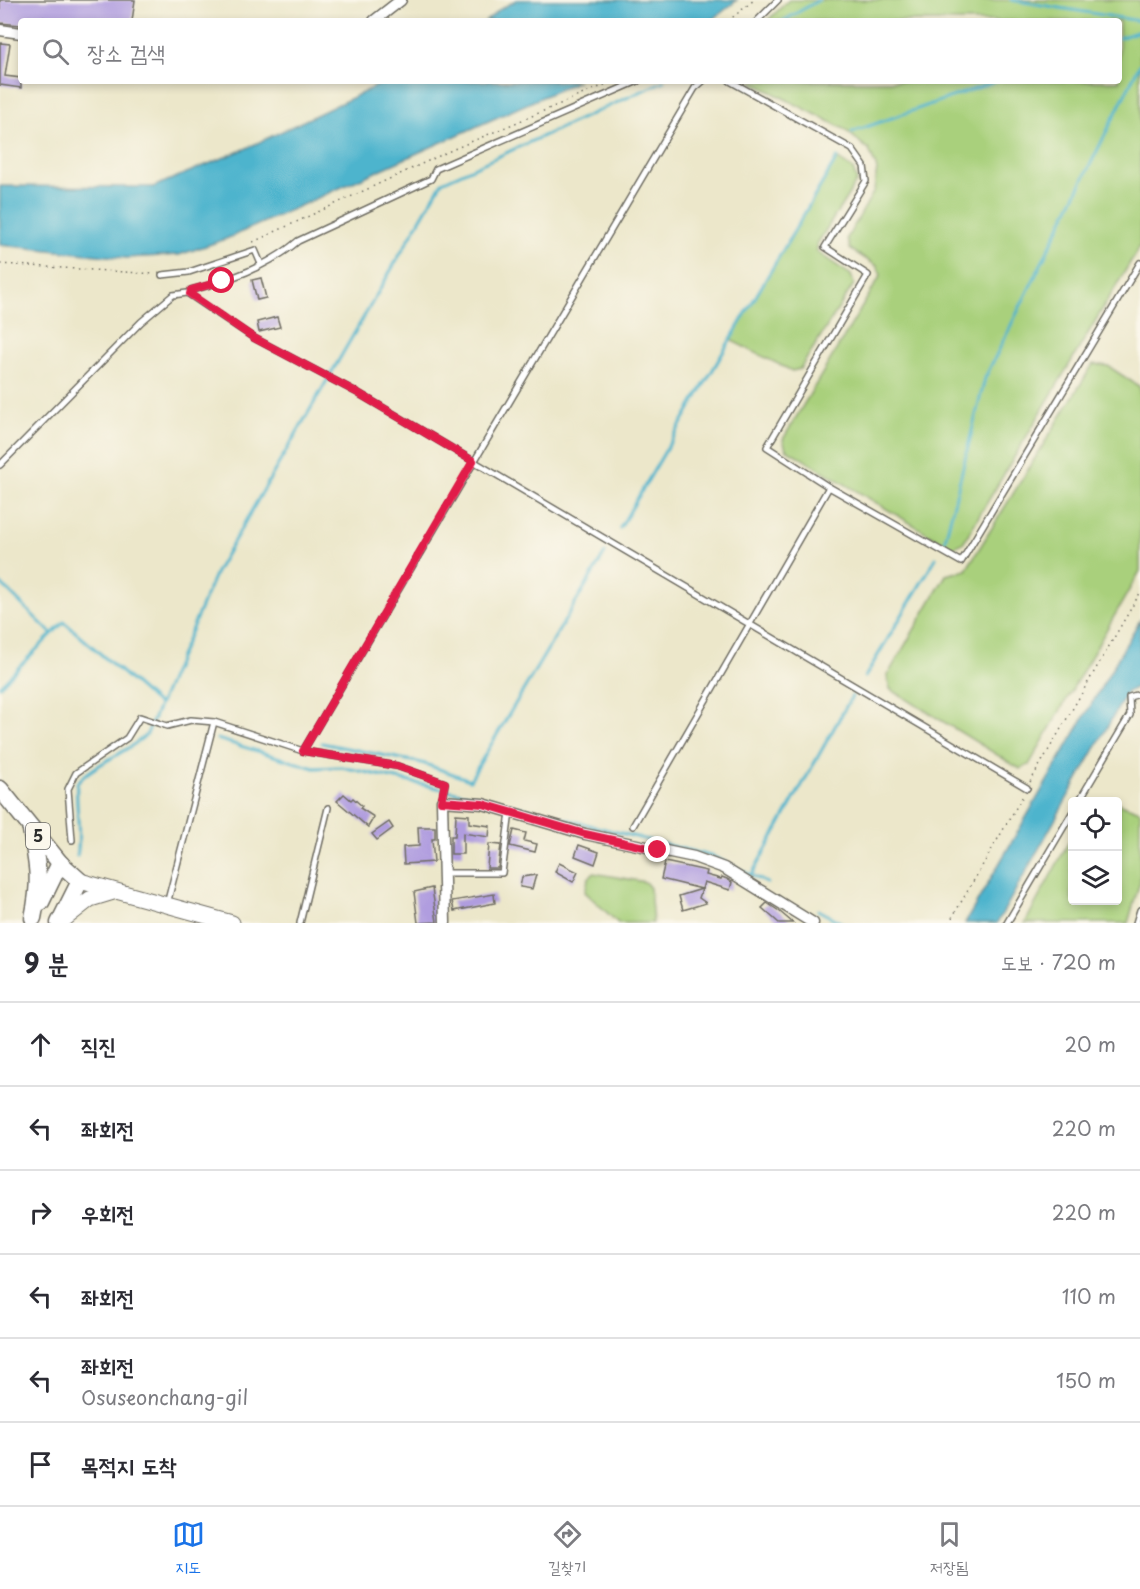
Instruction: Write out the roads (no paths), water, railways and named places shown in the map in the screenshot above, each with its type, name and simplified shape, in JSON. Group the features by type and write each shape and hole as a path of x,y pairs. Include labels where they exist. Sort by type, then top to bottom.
{"main road":[{"name":"5","path":"0,789 60,863 80,880"},
{"path":"30,826 39,867 39,884 32,921"},
{"name":"5","path":"32,921 60,863"},
{"path":"59,923 80,880 232,923"},
{"path":"59,923 100,893 117,891"}],"street":[{"path":"378,18 401,0"},
{"path":"0,30 18,33"},
{"path":"444,923 441,801 483,804 585,834 694,857 724,868 813,923"}],"lane":[{"path":"760,18 778,0"},
{"path":"190,294 191,290 282,255 298,242 431,179 436,170 631,84"},
{"path":"303,751 473,461 695,88 700,84"},
{"path":"735,84 852,149 864,166 866,181 825,247 868,275 766,447 829,487 961,562 1140,263"},
{"path":"162,275 189,272 255,250 261,264"},
{"path":"0,465 164,301 179,293 190,294 254,338 345,386 1027,788"},
{"path":"633,826 829,487"},
{"path":"1081,797 1130,715 1130,697 1140,694"},
{"path":"72,840 68,789 76,773 127,738 140,717 166,726 191,720 214,722 303,751 397,766 445,783 441,801"},
{"path":"167,905 214,722"},
{"path":"300,923 328,808"},
{"path":"444,873 502,873 510,812"},
{"path":"1007,923 1068,820"},
{"path":"1136,923 1140,910"}],"water":[{"path":"517,0 737,0 715,18 490,18"},
{"path":"381,84 571,84 226,239 179,255 126,258 0,245 0,186 153,187 247,148"},
{"path":"1140,620 1140,685 1127,692 997,923 965,923"}],"waterway":[{"path":"788,18 819,0"},
{"path":"1011,0 1122,18"},
{"path":"1122,18 1140,21"},
{"path":"1122,37 1140,31"},
{"path":"945,540 985,378 1140,64"},
{"path":"77,856 79,838 77,783 93,769 147,734 216,572 442,182 657,84"},
{"path":"852,132 988,84"},
{"path":"620,528 837,158"},
{"path":"322,743 422,763 470,780 605,553"},
{"path":"865,677 936,558"},
{"path":"0,583 52,634"},
{"path":"0,686 64,622 159,705"},
{"path":"752,874 852,696"},
{"path":"217,739 314,768 342,767 488,799 714,857 767,883"},
{"path":"818,910 842,923"}]}
